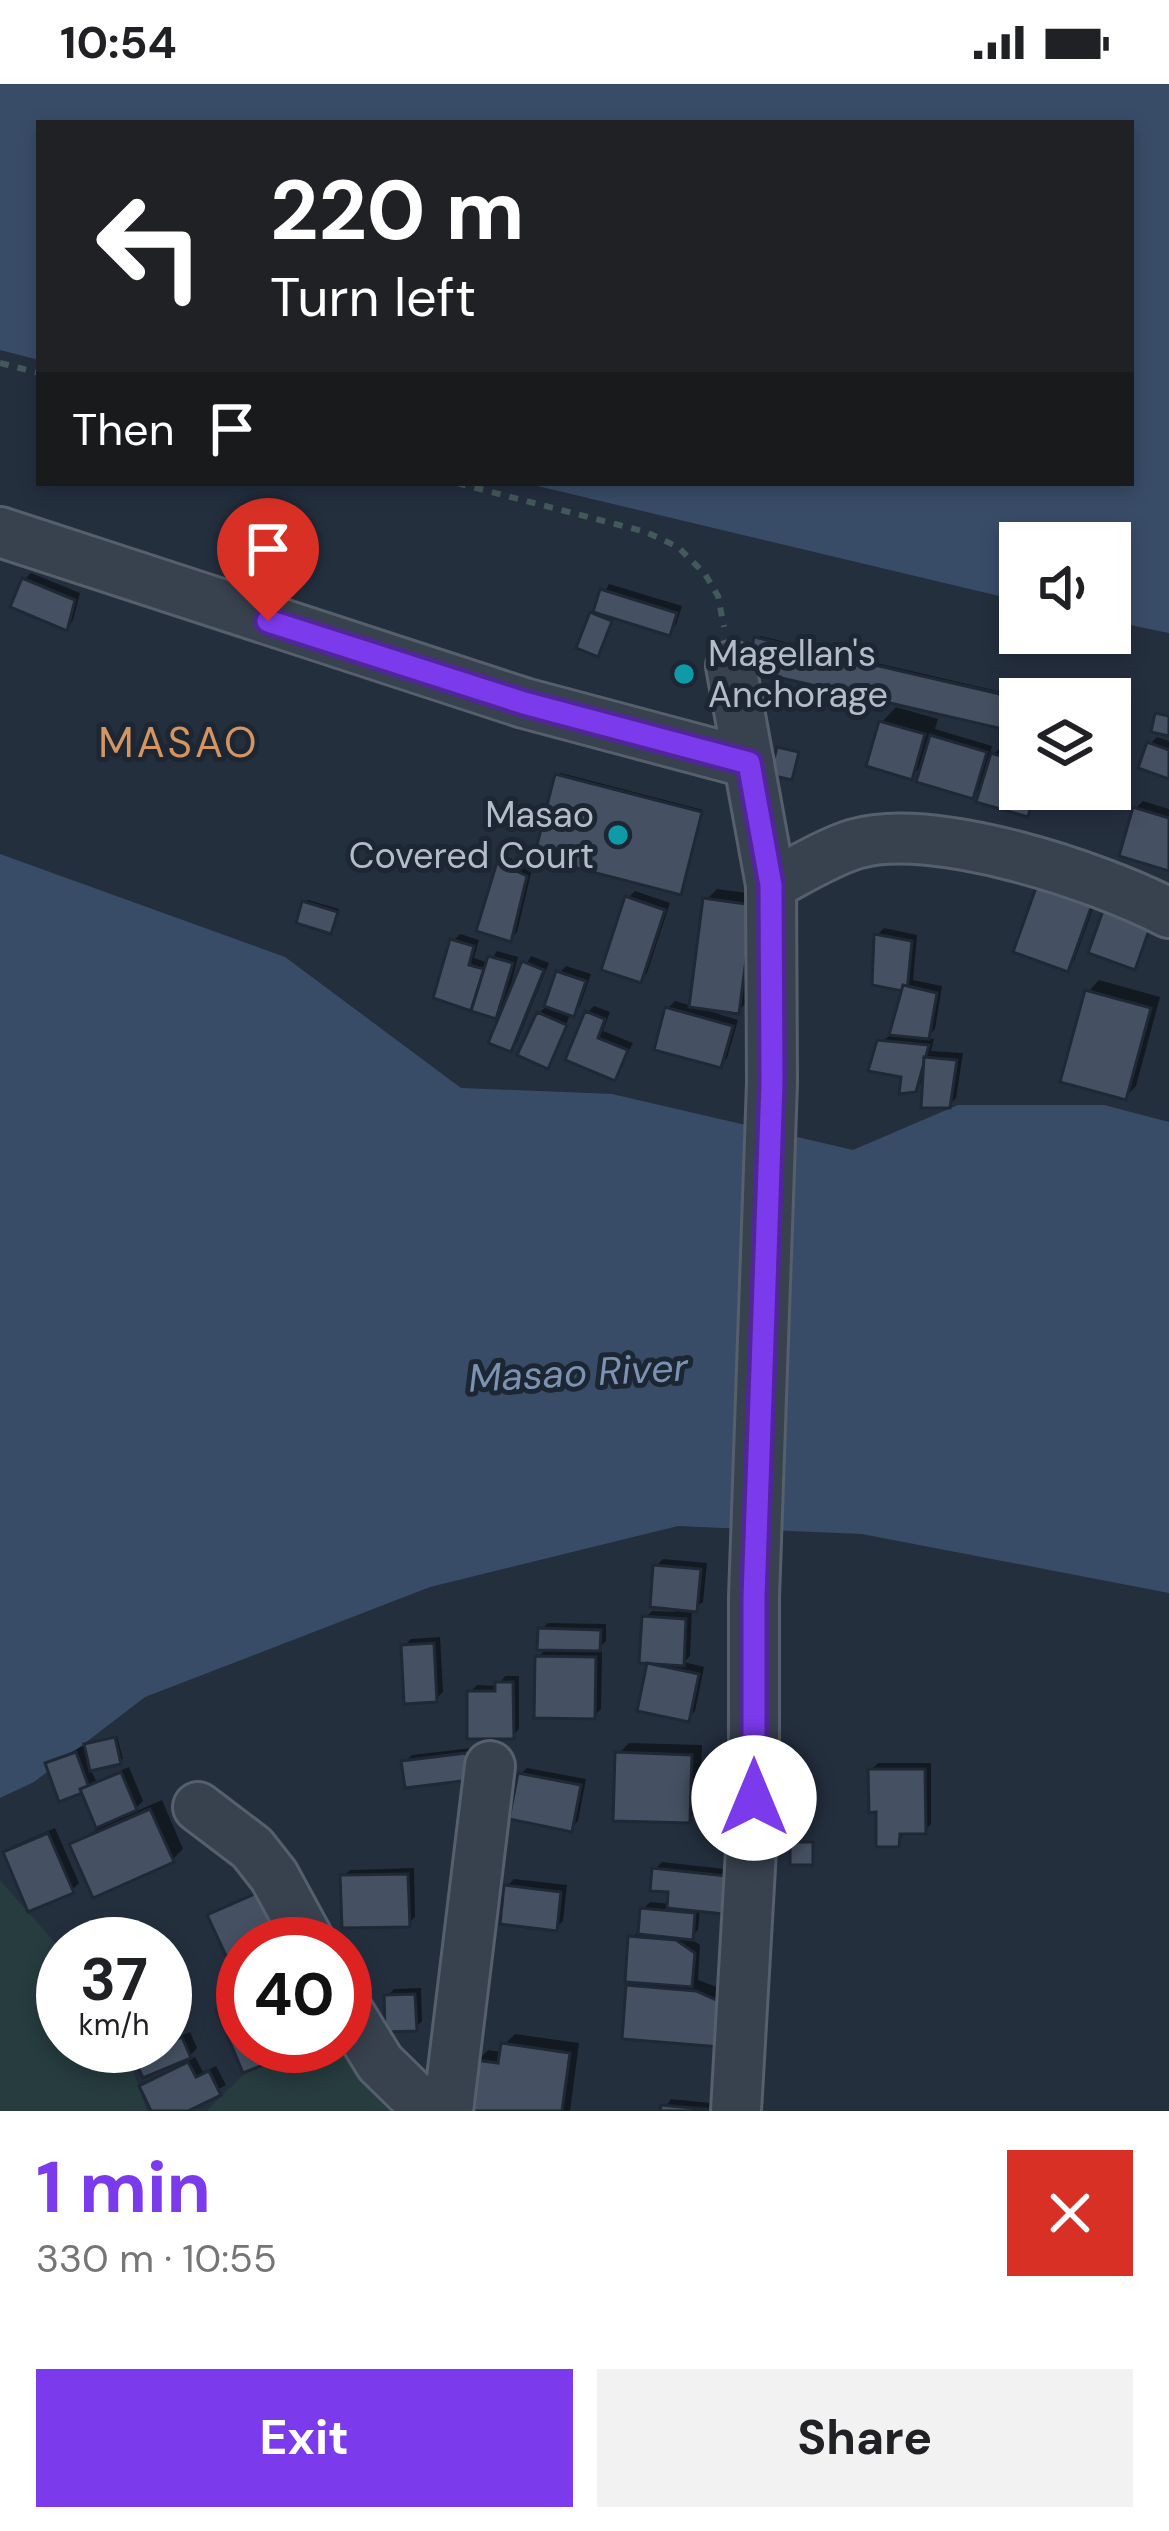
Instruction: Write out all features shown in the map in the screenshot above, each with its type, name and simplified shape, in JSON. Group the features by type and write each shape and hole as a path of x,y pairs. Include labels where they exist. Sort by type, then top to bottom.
{"street":[{"path":"0,532 502,696 749,763"},
{"path":"731,666 771,885 772,1083 754,1597 754,1798 736,2111"},
{"path":"771,885 856,844 901,838 1016,858 1101,880 1169,913"},
{"path":"448,2111 490,1766"},
{"path":"198,1807 251,1848 274,1876 296,1917"},
{"path":"372,2050 429,2111"}],"path":[{"path":"0,363 36,373"},
{"path":"469,486 646,532 678,547 705,574 718,596 731,666"}],"green space":[{"path":"0,1880 36,1921 36,2073 134,2073 147,2111 0,2111"},
{"path":"245,2073 372,2073 411,2111 206,2111"}],"water":[{"path":"0,84 1169,84 1169,633 1131,625 1131,522 999,522 999,596 538,486 1134,486 1134,120 36,120 36,359 0,350"},
{"name":"Masao River","path":"0,854 285,957 461,1088 612,1094 853,1150 958,1105 1104,1105 1169,1122 1169,1593 862,1534 678,1526 430,1587 145,1697 34,1782 0,1798"}],"building":[{"path":"22,578 75,600 67,631 10,607"},
{"path":"600,589 677,613 670,636 593,612"},
{"path":"590,612 612,621 598,657 576,648"},
{"path":"754,637 999,694 999,728 747,670"},
{"path":"1155,713 1169,716 1169,736 1151,732"},
{"path":"879,721 925,734 912,780 866,766"},
{"path":"930,735 987,752 973,799 916,782"},
{"path":"1147,742 1169,750 1169,779 1138,768"},
{"path":"777,747 799,752 792,780 770,775"},
{"path":"991,753 999,755 999,809 976,802"},
{"name":"Masao Covered Court","path":"555,774 702,812 681,895 534,857"},
{"path":"1133,807 1169,818 1169,871 1119,856"},
{"path":"1004,810 1030,810 1028,817"},
{"path":"497,862 527,876 511,942 476,931"},
{"path":"1038,882 1093,902 1068,972 1013,952"},
{"path":"625,896 665,910 641,983 601,970"},
{"path":"703,898 753,905 739,1014 689,1007"},
{"path":"302,901 338,912 331,934 296,923"},
{"path":"1106,902 1153,919 1135,970 1088,953"},
{"path":"874,934 912,941 907,992 872,985"},
{"path":"450,939 474,946 469,965 484,969 471,1011 433,998"},
{"path":"488,956 513,963 496,1019 471,1011"},
{"path":"522,961 544,970 511,1052 488,1043"},
{"path":"556,971 586,981 574,1017 544,1006"},
{"path":"903,985 937,993 929,1039 889,1035"},
{"path":"1085,990 1151,1008 1126,1100 1060,1082"},
{"path":"665,1007 733,1026 721,1068 654,1050"},
{"path":"585,1011 605,1019 598,1038 628,1050 615,1081 565,1060"},
{"path":"537,1012 567,1025 548,1069 517,1055"},
{"path":"877,1040 929,1045 916,1092 899,1094 901,1077 868,1071"},
{"path":"924,1057 957,1060 950,1108 921,1108"},
{"path":"653,1565 701,1569 697,1612 650,1607"},
{"path":"642,1616 686,1619 684,1666 639,1663"},
{"path":"538,1628 601,1630 600,1651 537,1650"},
{"path":"434,1643 437,1702 404,1704 401,1645"},
{"path":"535,1656 596,1657 595,1719 534,1718"},
{"path":"647,1663 699,1674 689,1722 637,1711"},
{"path":"495,1682 513,1682 514,1739 467,1739 467,1691 495,1691"},
{"path":"115,1737 121,1764 90,1771 84,1744"},
{"path":"76,1752 90,1790 59,1802 45,1763"},
{"path":"615,1752 692,1755 690,1823 613,1821"},
{"path":"466,1753 470,1780 405,1788 401,1761"},
{"path":"868,1769 925,1769 926,1834 900,1834 899,1847 876,1847"},
{"path":"121,1772 137,1810 96,1828 80,1789"},
{"path":"518,1773 581,1785 572,1832 509,1819"},
{"path":"150,1809 174,1862 93,1898 69,1844"},
{"path":"48,1833 74,1893 28,1912 3,1852"},
{"path":"790,1842 813,1842 813,1865 790,1865"},
{"path":"652,1868 727,1876 724,1914 667,1908 668,1892 650,1891"},
{"path":"408,1874 410,1927 372,1928 372,1917 342,1917 340,1875"},
{"path":"504,1885 561,1892 557,1931 500,1924"},
{"path":"259,1892 270,1917 216,1917 216,1934 207,1915"},
{"path":"640,1908 695,1913 693,1940 638,1934"},
{"path":"628,1936 676,1940 695,1953 692,1987 625,1982"},
{"path":"626,1985 696,1991 736,2009 733,2048 622,2039"},
{"path":"415,1994 417,2031 385,2032 384,1995"},
{"path":"501,2043 570,2053 562,2111 467,2111 474,2060 498,2063"},
{"path":"192,2070 196,2077 209,2071 221,2095 188,2111 151,2111 139,2086 166,2073"},
{"path":"661,2105 715,2110 715,2111 660,2111"}],"place":[{"name":"Magellan's Anchorage","path":"684,674"},
{"name":"Masao Covered Court","path":"618,835"}],"district":[{"name":"MASAO","path":"179,742"}],"route":[{"path":"268,621 524,703 749,763 771,885 772,1083 754,1597 754,1798"}]}
